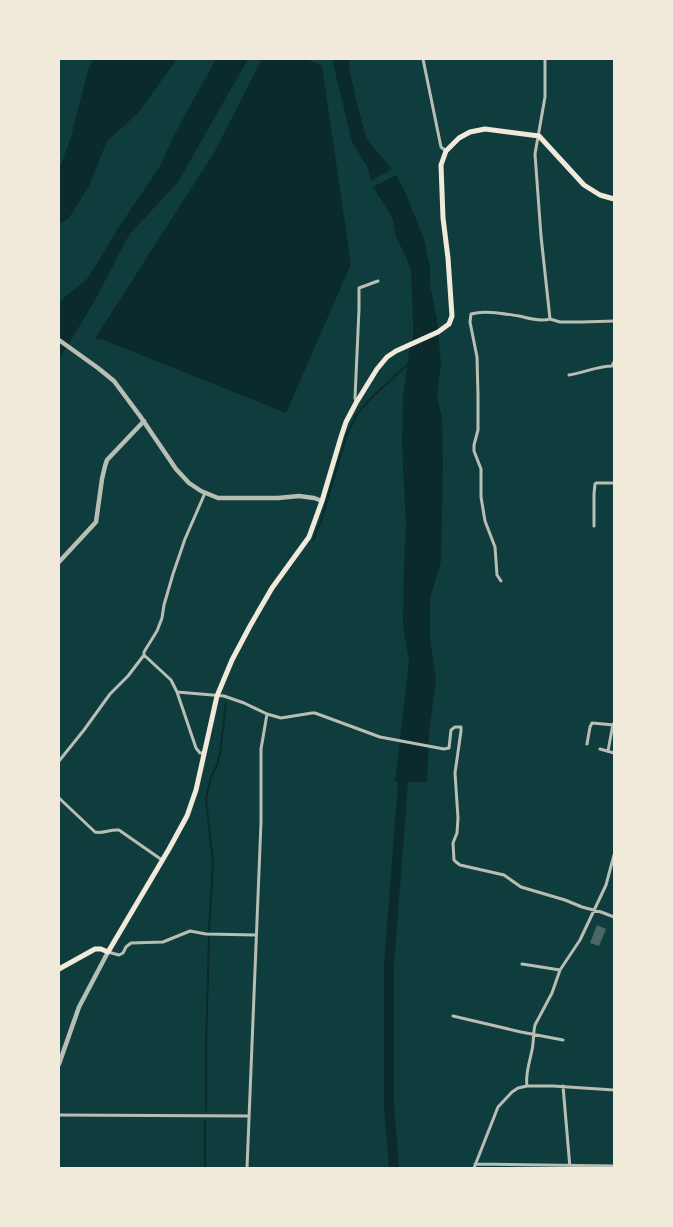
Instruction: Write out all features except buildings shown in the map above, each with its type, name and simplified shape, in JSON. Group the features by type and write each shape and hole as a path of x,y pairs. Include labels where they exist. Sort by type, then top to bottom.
{"main road":[{"path":"59,969 95,949 101,948 108,952 187,816 199,780 217,696 232,660 272,588 310,537 346,422 356,403 380,365 392,353 438,332 451,322 441,172 441,165 446,151 459,138 476,130 485,129 539,136 584,185 600,195 614,199"}],"street":[{"path":"423,59 441,147 446,151"},
{"path":"545,59 545,97 535,154 550,320"},
{"path":"356,403 359,288 378,282"},
{"path":"501,582 497,575 495,547 485,521 481,496 480,469 474,451 478,425 477,357 471,314 482,312 560,322 614,321"},
{"path":"59,340 114,381 182,476 196,488 218,498 299,496 322,501"},
{"path":"570,375 584,373 602,366 612,366 614,362"},
{"path":"59,562 96,522 104,466 107,460 144,421"},
{"path":"594,526 593,503 595,484 614,483"},
{"path":"59,761 110,694 128,676 144,655 162,618 173,574 185,539 205,493"},
{"path":"144,655 171,680 196,748 200,753 204,754"},
{"path":"177,692 224,696 281,718 315,713 380,737 444,749 449,748 451,730 455,727 460,728 455,773 458,818 457,832 453,843 454,860 460,865 504,875 521,887 566,900 614,918"},
{"path":"247,1168 261,822 261,749 267,714"},
{"path":"587,744 592,722 614,724 608,751"},
{"path":"600,749 614,753"},
{"path":"59,798 95,832 119,830 162,860"},
{"path":"527,1086 526,1080 535,1025 552,994 560,970 580,940 609,880 613,868 614,855"},
{"path":"59,1064 79,1007 108,952 119,955 131,943 163,942 190,931 206,934 256,935"},
{"path":"522,964 560,970"},
{"path":"453,1016 533,1035 563,1040"},
{"path":"563,1086 570,1167"},
{"path":"614,1090 563,1086 520,1087 512,1092 498,1107 475,1166 614,1166"},
{"path":"59,1115 248,1116"}],"water":[{"path":"94,59 177,59 138,113 107,141 89,186 69,218 59,224 59,170 71,137 88,70"},
{"path":"216,59 248,59 178,182 129,235 94,302 59,360 59,302 88,278 119,227 160,166 174,135"},
{"path":"262,59 306,59 322,66 351,264 286,413 101,339 99,340 96,337 215,151"},
{"path":"332,59 349,59 350,73 366,136 371,145 392,169 371,181 368,168 352,142"},
{"path":"396,175 424,239 430,267 430,285 437,320 441,364 437,395 442,419 441,561 430,598 430,638 436,681 429,732 427,782 395,782 409,661 403,625 406,525 402,445 403,397 409,351 413,336 413,321 411,270 396,237 392,217 373,187"}],"waterway":[{"path":"313,541 321,521 346,437 357,414 367,402 407,365"},
{"path":"209,930 213,863 206,799 211,777 220,753 226,703"},
{"path":"394,1168 389,1105 389,965 404,770"},
{"path":"206,1111 209,937"},
{"path":"205,1121 205,1168"}]}
